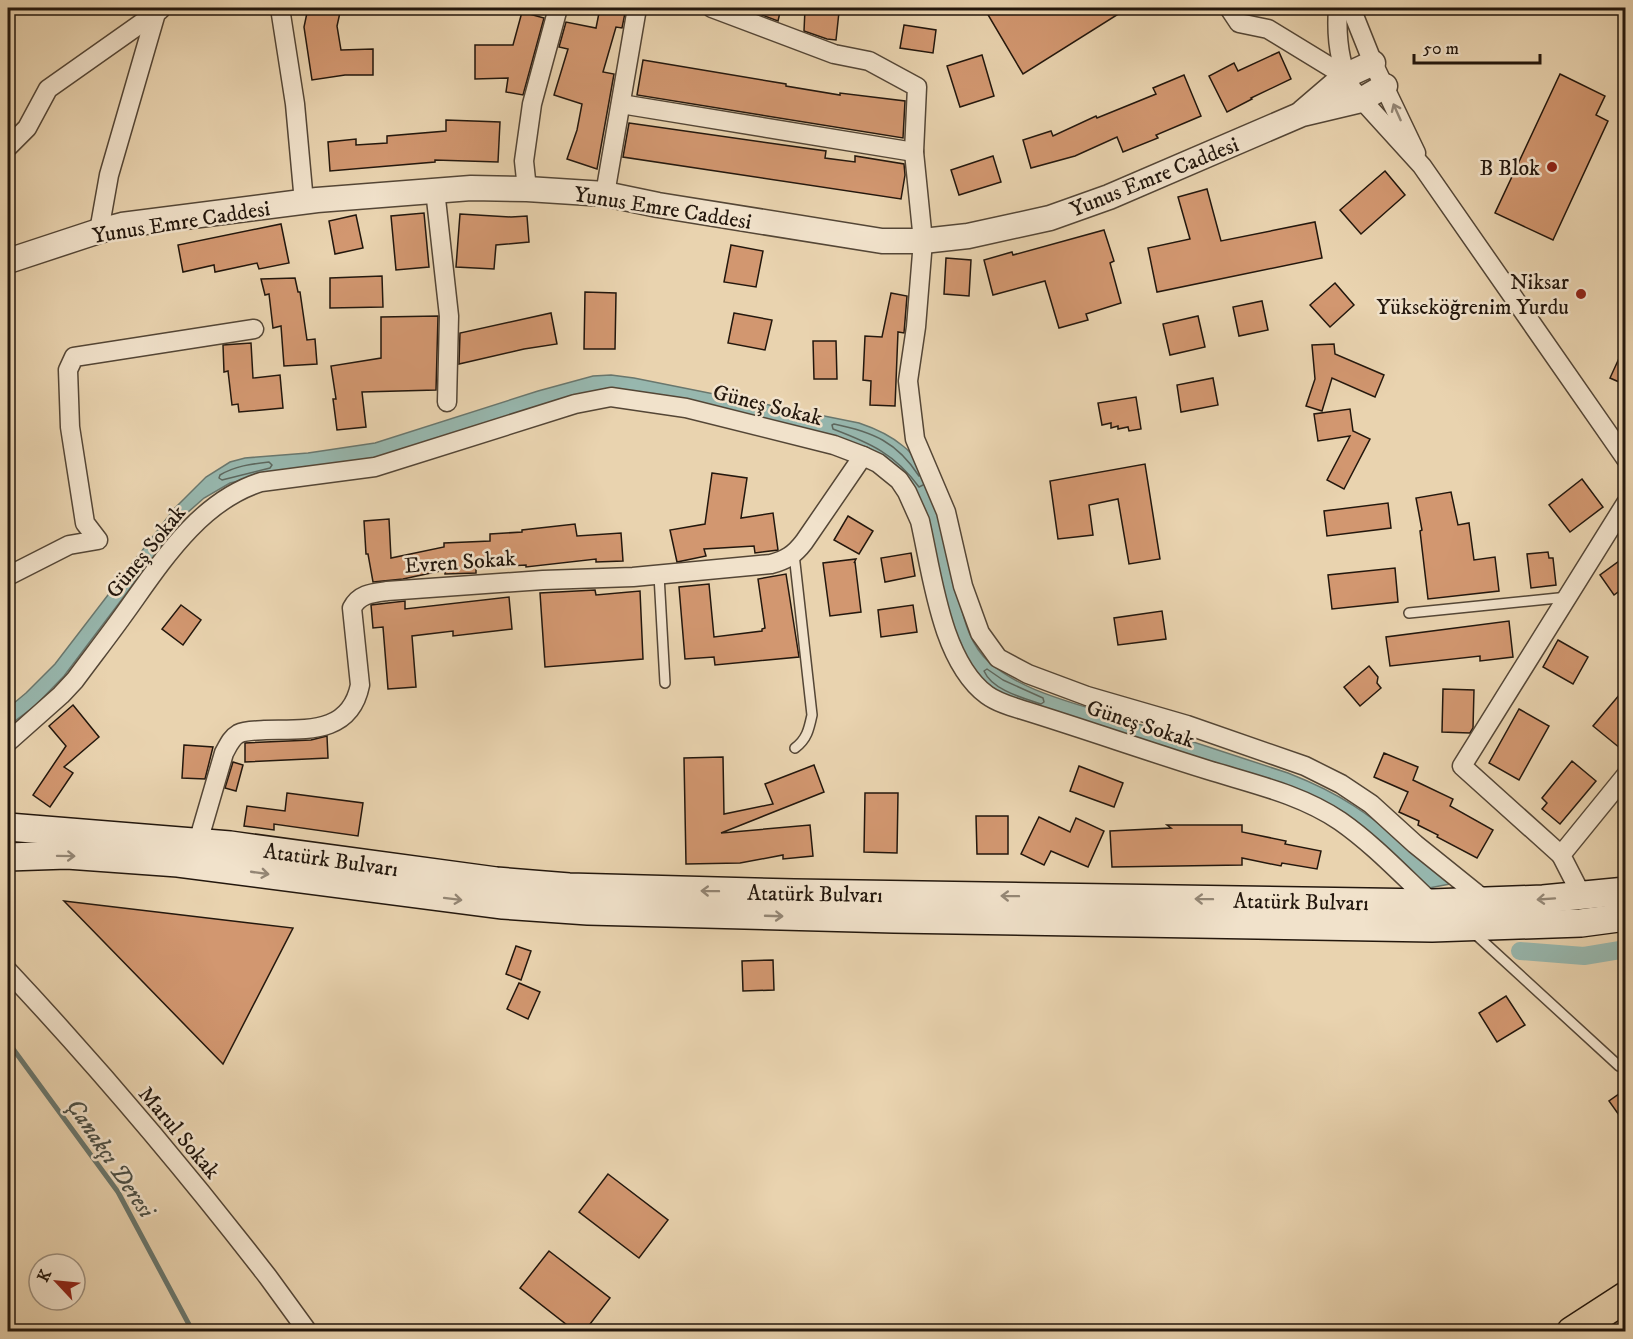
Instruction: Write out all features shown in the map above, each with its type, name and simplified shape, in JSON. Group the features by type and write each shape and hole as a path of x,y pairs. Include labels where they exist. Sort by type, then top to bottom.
{"main road":[{"name":"Atatürk Bulvarı","path":"8,827 198,842 496,881 551,886 794,893 1431,903 1487,902 1626,891"},
{"name":"Atatürk Bulvarı","path":"8,857 67,855 178,863 503,905 568,910 894,919 1468,927 1581,923 1626,917"},
{"path":"1572,1332 1626,1297"}],"street":[{"path":"280,8 295,104 304,202"},
{"path":"528,189 524,161 532,104 558,8"},
{"path":"605,195 637,8"},
{"path":"712,8 834,54 870,62 917,87 914,152 923,241 916,327 908,381 915,439 946,512 963,586 980,633 998,658 1028,674 1087,696 1187,725 1305,766 1341,784 1371,804 1415,844 1487,902"},
{"path":"1229,8 1239,23 1268,29 1345,76"},
{"path":"1338,8 1338,46 1345,76 1361,100 1422,166 1626,459"},
{"path":"1351,8 1373,63 1422,166"},
{"path":"8,147 27,128 48,89 160,10"},
{"path":"99,231 109,175 160,10"},
{"name":"Yunus Emre Caddesi","path":"1302,114 1345,76 1373,63"},
{"name":"Yunus Emre Caddesi","path":"8,261 99,231 156,220 304,202 471,188 528,189 605,195 882,241 923,241 968,236 1050,218 1109,197 1302,114 1361,100 1385,86"},
{"path":"621,104 914,152"},
{"path":"435,190 449,316 447,402"},
{"path":"8,576 69,545 98,540 85,524 70,427 68,370 74,357 254,329"},
{"name":"Güneş Sokak","path":"8,742 75,680 161,562 182,537 213,509 245,487 261,482 375,467 575,404 611,397 686,408 834,446 878,463 889,471 907,492 920,521 947,638 959,660 987,695 1009,705 1295,797 1339,821 1366,842 1431,903"},
{"path":"794,554 863,456"},
{"path":"1582,896 1561,855 1462,766 1626,503"},
{"name":"Evren Sokak","path":"198,842 224,753 230,741 237,734 249,731 313,729 331,724 344,716 351,707 358,695 360,685 352,608 363,595 387,591 659,574 771,564 785,560 794,554"},
{"path":"1561,855 1626,775"},
{"name":"Marul Sokak","path":"8,970 174,1161 268,1277 308,1332"}],"lane":[{"path":"794,554 812,715 809,730 803,742 795,748"},
{"path":"659,574 665,683"},
{"path":"1409,613 1568,597"},
{"path":"1468,927 1619,1066 1626,1062"}],"water":[{"path":"611,375 859,423 893,439 915,458 933,494 966,624 977,648 989,662 1033,689 1288,773 1322,788 1346,801 1379,824 1450,884 1429,888 1343,818 1003,696 987,686 963,656 892,465 620,390 371,461 230,483 204,498 187,513 64,676 35,706 8,726 8,708 55,664 174,509 206,477 230,462 245,458 308,453 375,443 538,391 593,376"}],"building":[{"path":"308,8 341,8 337,26 341,50 373,49 373,75 345,75 312,80 304,27"},
{"path":"600,8 626,8 622,28 616,27 603,72 614,74 597,169 567,159 577,130 582,104 554,95 568,49 559,47 566,22 596,28"},
{"path":"743,8 781,8 778,21"},
{"path":"984,8 1128,8 1023,74"},
{"path":"805,9 839,12 836,40 804,31"},
{"path":"522,12 544,18 523,95 506,92 508,78 475,79 475,45 513,45"},
{"path":"904,25 936,30 933,53 900,48"},
{"path":"1279,52 1291,79 1227,112 1209,76 1234,63 1238,71"},
{"path":"982,55 994,96 960,107 947,66"},
{"path":"643,60 840,95 840,93 905,101 903,138 637,95"},
{"name":"B Blok","path":"1560,74 1605,96 1596,115 1608,121 1553,240 1495,213"},
{"path":"1184,75 1201,116 1156,135 1158,138 1123,152 1117,137 1075,156 1031,168 1023,140 1051,131 1053,136 1096,116 1097,118 1156,94 1153,88"},
{"path":"446,120 500,122 498,162 435,160 435,162 330,171 328,142 356,139 356,145 387,143 387,136 446,131"},
{"path":"629,123 826,151 825,158 855,162 855,156 904,164 905,175 901,199 623,157"},
{"path":"993,156 1001,182 959,195 951,170"},
{"path":"1385,171 1405,195 1361,234 1340,210"},
{"path":"1207,189 1221,241 1315,222 1322,258 1157,292 1148,248 1190,239 1178,197"},
{"path":"424,213 429,267 396,270 391,216"},
{"path":"460,214 527,216 529,242 496,245 494,269 456,267"},
{"path":"356,215 363,248 335,254 329,221"},
{"path":"281,224 289,263 259,269 257,263 215,272 214,265 183,272 178,245"},
{"path":"1104,230 1114,261 1110,263 1121,303 1086,314 1088,320 1059,328 1045,281 993,295 984,260 1012,252 1013,255"},
{"path":"731,245 763,251 756,287 724,282"},
{"path":"946,258 971,260 969,296 944,294"},
{"path":"382,276 383,307 330,308 330,278"},
{"path":"295,278 298,292 300,292 307,340 315,339 317,364 284,366 281,326 273,328 269,294 265,295 261,279"},
{"path":"1335,283 1354,305 1330,327 1310,305"},
{"path":"585,292 616,293 615,349 584,349"},
{"path":"891,293 907,296 904,333 898,332 895,406 870,405 871,381 863,380 865,336 882,337"},
{"path":"1262,301 1268,330 1239,336 1233,307"},
{"path":"551,313 557,344 459,364 460,333"},
{"path":"734,313 772,320 765,350 728,343"},
{"path":"438,316 436,390 362,392 366,427 337,430 333,399 336,399 331,366 381,358 381,317"},
{"path":"1198,316 1205,347 1170,355 1163,324"},
{"path":"813,341 836,341 837,379 814,379"},
{"path":"251,343 253,378 280,375 283,408 239,412 238,404 232,405 228,371 224,372 223,345"},
{"path":"1626,343 1626,385 1610,378"},
{"path":"1334,344 1335,354 1384,375 1375,397 1332,378 1322,411 1306,406 1315,379 1312,345"},
{"path":"1213,378 1218,405 1181,412 1177,385"},
{"path":"1136,397 1141,429 1129,431 1128,427 1111,428 1111,423 1102,425 1098,403"},
{"path":"1350,409 1353,431 1370,439 1344,489 1327,480 1350,436 1318,441 1314,414"},
{"path":"1145,464 1160,559 1129,564 1118,499 1089,505 1093,535 1058,539 1050,481"},
{"path":"712,473 747,478 741,518 773,513 778,550 755,553 754,546 704,549 706,556 677,562 670,530 705,524"},
{"path":"1582,479 1603,507 1570,532 1549,505"},
{"path":"1451,492 1458,525 1469,523 1474,560 1495,557 1499,591 1428,599 1420,531 1422,530 1416,498"},
{"path":"1388,503 1391,528 1327,536 1324,511"},
{"path":"848,516 873,531 859,554 834,540"},
{"path":"389,519 391,558 444,547 444,543 490,541 490,534 575,524 577,536 621,533 623,561 596,562 596,559 526,567 526,565 476,568 476,573 445,574 445,570 403,579 373,582 368,554 366,554 364,521"},
{"path":"1548,552 1549,558 1553,558 1556,585 1531,588 1527,554"},
{"path":"911,553 915,576 885,582 881,558"},
{"path":"1626,556 1626,586 1614,595 1600,575"},
{"path":"856,559 854,563 861,612 830,616 823,563"},
{"path":"1395,568 1398,602 1332,609 1328,575"},
{"path":"786,574 799,657 715,665 714,657 685,659 679,587 709,584 714,637 762,631 765,628 758,579"},
{"path":"595,590 596,595 640,591 643,659 545,667 540,593"},
{"path":"509,597 512,629 453,636 453,631 412,636 416,687 388,689 383,627 373,628 371,605 405,601 405,609"},
{"path":"181,605 201,620 183,645 162,629"},
{"path":"913,605 917,632 881,637 878,610"},
{"path":"1162,611 1166,639 1118,645 1114,618"},
{"path":"1509,621 1513,657 1480,661 1480,656 1390,666 1386,637"},
{"path":"1558,640 1588,657 1573,684 1543,667"},
{"path":"1369,666 1378,677 1377,683 1381,688 1360,706 1344,687"},
{"path":"1626,687 1626,753 1593,726"},
{"path":"1443,689 1474,690 1473,728 1470,733 1442,732"},
{"path":"73,705 99,737 64,767 73,773 50,807 33,795 66,746 49,726"},
{"path":"1519,709 1549,726 1519,780 1489,763"},
{"path":"327,736 328,758 245,762 245,743 311,740"},
{"path":"184,745 213,747 205,779 182,778"},
{"path":"1384,753 1418,767 1413,780 1453,799 1450,806 1493,830 1477,858 1418,825 1419,821 1399,812 1408,792 1374,777"},
{"path":"723,757 724,814 773,804 765,784 814,765 824,792 721,833 810,825 813,856 783,859 783,855 740,863 686,864 684,758"},
{"path":"1572,761 1596,781 1560,824 1542,809 1547,803 1542,798"},
{"path":"233,762 243,765 236,791 225,788"},
{"path":"1079,766 1123,783 1114,807 1070,791"},
{"path":"287,793 363,803 358,836 274,824 274,830 244,826 247,806 285,811"},
{"path":"865,793 898,793 897,853 864,852"},
{"path":"976,816 1008,816 1008,854 977,854"},
{"path":"1039,817 1070,832 1076,818 1104,831 1088,867 1051,851 1044,865 1021,854"},
{"path":"1167,825 1242,825 1242,832 1321,851 1317,869 1282,863 1281,866 1242,858 1242,865 1112,867 1110,831 1171,828"},
{"path":"64,901 293,928 223,1064"},
{"path":"516,946 531,951 521,980 506,974"},
{"path":"773,960 774,990 743,991 742,961"},
{"path":"519,983 540,992 528,1019 507,1009"},
{"path":"1506,996 1525,1025 1497,1042 1479,1013"},
{"path":"1626,1089 1626,1125 1609,1101"},
{"path":"608,1174 668,1220 639,1258 579,1212"},
{"path":"549,1251 610,1298 584,1332 576,1332 520,1288"}],"waterway":[{"path":"1520,951 1584,956 1626,949"},
{"name":"Çanakçı Deresi","path":"8,1042 118,1192 193,1332"}],"place":[{"name":"B Blok","path":"1552,167"},
{"name":"Niksar Yükseköğrenim Yurdu","path":"1581,294"}]}
